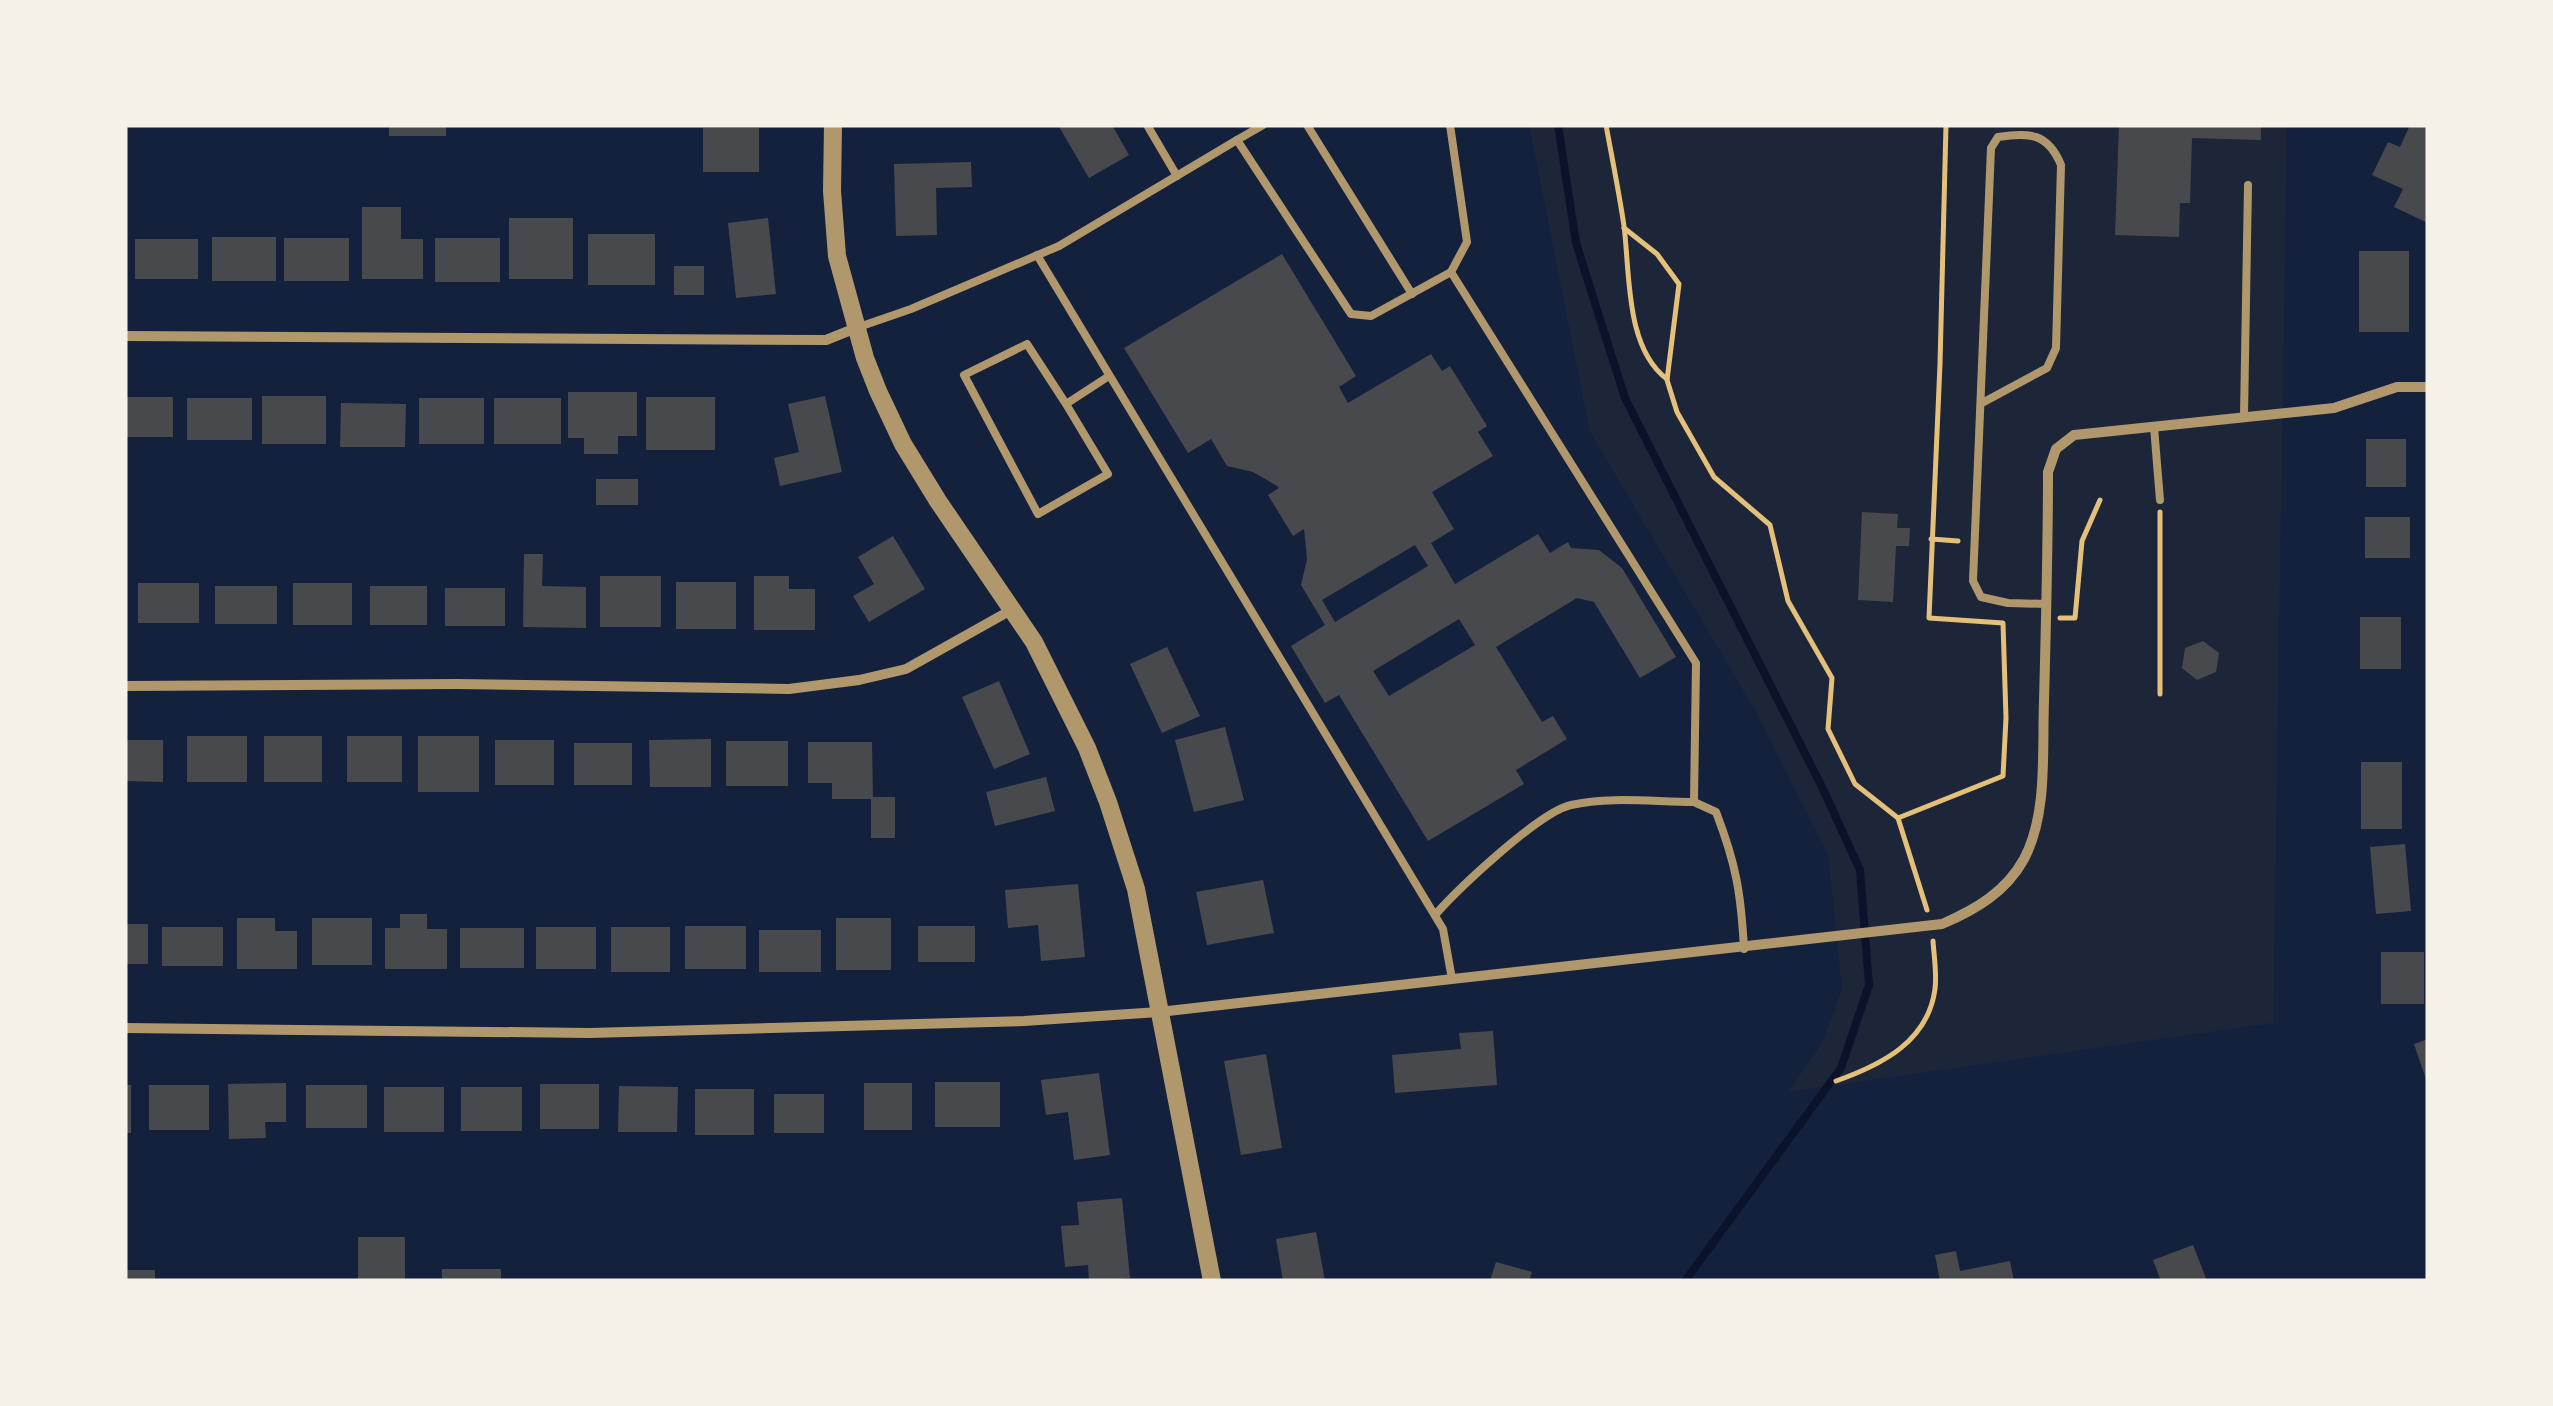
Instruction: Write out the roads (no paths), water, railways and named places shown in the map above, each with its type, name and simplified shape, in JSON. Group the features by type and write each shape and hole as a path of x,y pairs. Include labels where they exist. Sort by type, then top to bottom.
{"street":[{"path":"832,125 837,256 878,392 903,444 938,501 1014,608 1087,748 1108,802 1136,889 1212,1281"},
{"path":"125,336 826,340 856,328"},
{"path":"125,1028 590,1033 1024,1021 1159,1012 1932,926 1972,911 1992,896 2018,868 2034,830 2041,786 2048,472 2056,449 2074,435 2334,408 2397,387 2428,387"},
{"path":"125,686 457,684 789,689 860,680 906,669 1014,608"}],"lane":[{"path":"1146,125 1176,176"},
{"path":"856,328 1059,246 1263,125"},
{"path":"1307,125 1412,294"},
{"path":"1236,140 1351,314 1371,316 1451,272 1467,242 1450,125"},
{"path":"1995,125 1998,137 1991,148 1973,582 1981,596 2008,603 2047,604"},
{"path":"1982,403 2047,368 2056,348 2060,166 2054,150 2042,140 2024,133 1998,137"},
{"path":"2244,416 2248,186"},
{"path":"1036,255 1435,915 1443,929 1452,979"},
{"path":"1451,272 1696,663 1694,802"},
{"path":"1027,344 1066,404 1108,474 1038,514 964,375 1027,344"},
{"path":"1066,404 1109,376"},
{"path":"2154,427 2160,500"},
{"path":"1435,915 1464,882 1566,806 1598,801 1694,802 1716,812 1730,848 1740,886 1744,949"}],"waterway":[{"path":"1558,125 1576,243 1625,398 1860,870 1869,985 1841,1068 1685,1281"}]}
